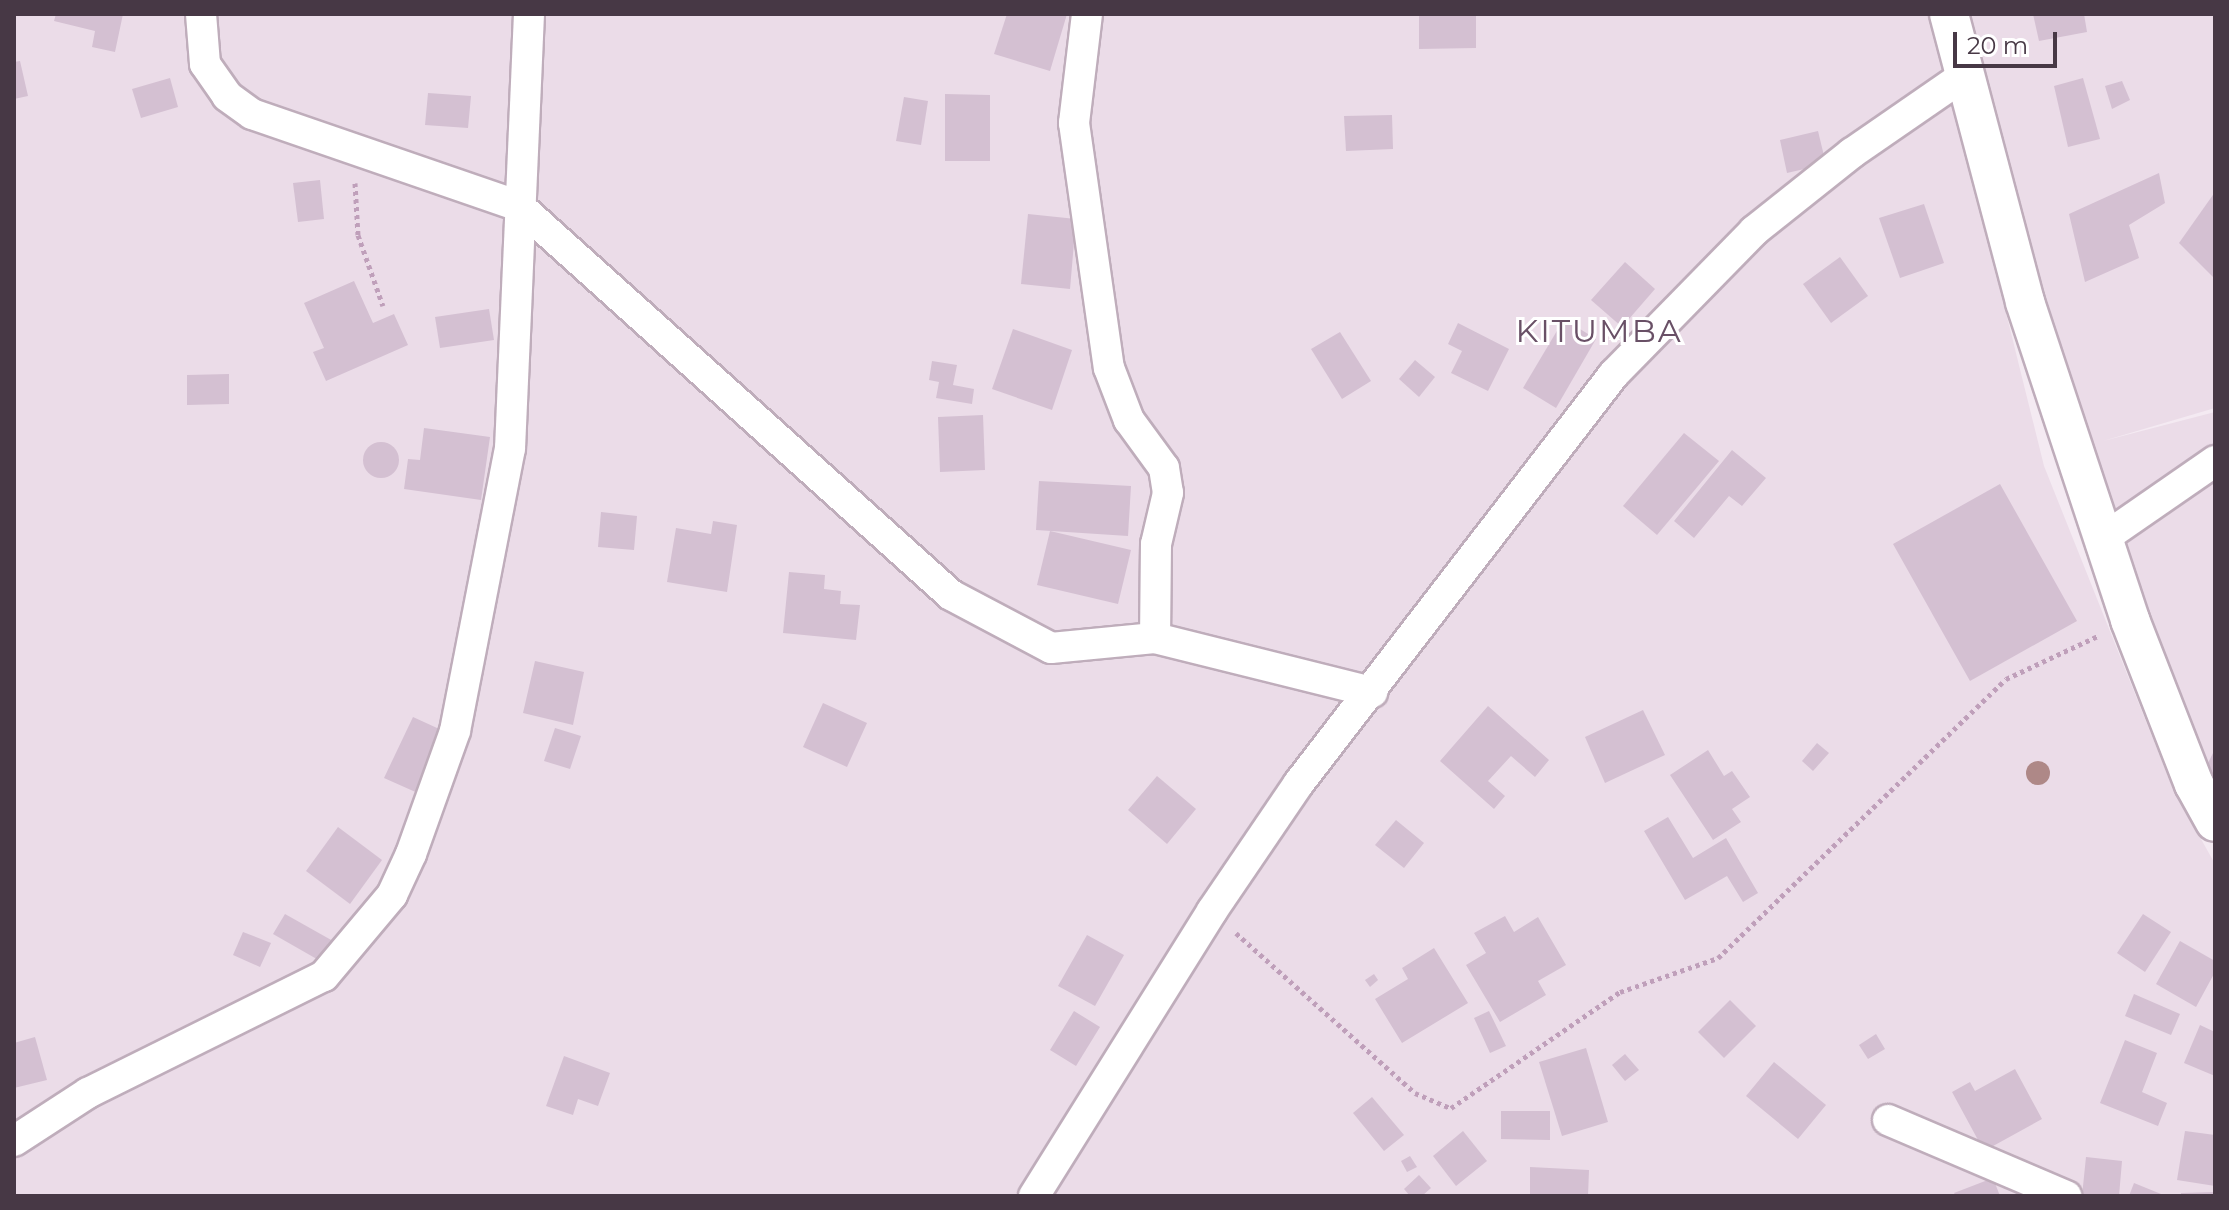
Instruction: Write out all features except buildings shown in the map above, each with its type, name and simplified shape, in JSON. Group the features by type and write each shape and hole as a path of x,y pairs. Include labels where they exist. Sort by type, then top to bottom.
{"street":[{"path":"201,14 205,64 227,96 252,114 519,206 951,595 1051,648 1155,638 1372,692"},
{"path":"14,1141 88,1093 324,976 392,895 455,731 507,464 514,410 519,206 529,14"},
{"path":"1087,14 1074,123 1109,368 1129,420 1164,468 1168,493 1156,544 1155,638"},
{"path":"1949,14 2025,302 2130,620 2194,784 2215,822"},
{"path":"1034,1196 1212,911 1299,783 1614,374 1754,231 1852,153 1965,75"},
{"path":"2104,538 2215,461"},
{"path":"1888,1120 2066,1196"}],"path":[{"path":"352,150 358,235 383,306"},
{"path":"1212,911 1415,1093 1451,1108 1620,992 1718,958 2006,679 2130,620"}],"shaded area":[{"path":"14,14 1932,14 2044,466 2173,789 2215,864 2215,1196 14,1196"},
{"path":"1971,14 2215,14 2215,408 2103,441 2215,412 2215,784 2125,551 2030,273"}],"district":[{"name":"KITUMBA","path":"1599,331"}]}
